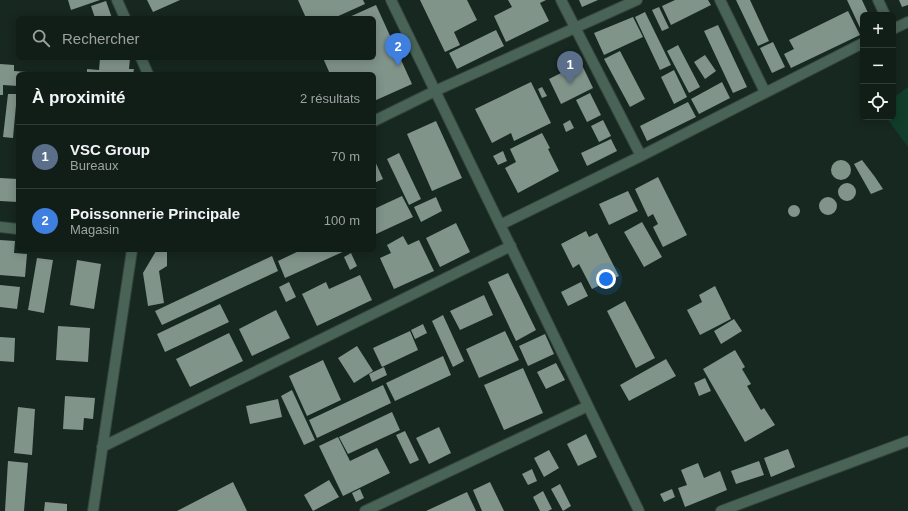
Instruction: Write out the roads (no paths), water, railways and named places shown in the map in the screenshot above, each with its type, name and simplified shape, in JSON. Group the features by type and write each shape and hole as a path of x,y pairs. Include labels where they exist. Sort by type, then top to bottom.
{"street":[{"path":"118,0 124,16"},
{"path":"391,0 639,511"},
{"path":"561,0 574,29 641,156"},
{"path":"376,120 435,91 637,0"},
{"path":"720,0 765,92"},
{"path":"878,0 884,12"},
{"path":"896,28 908,22"},
{"path":"500,224 641,156 765,92 860,45"},
{"path":"142,60 147,72"},
{"path":"0,227 16,229"},
{"path":"102,447 511,246"},
{"path":"93,511 132,252"},
{"path":"365,511 588,406"},
{"path":"721,511 908,441"}],"place":[{"name":"Poissonnerie Principale","path":"398,66"},
{"name":"VSC Group","path":"570,84"}]}
